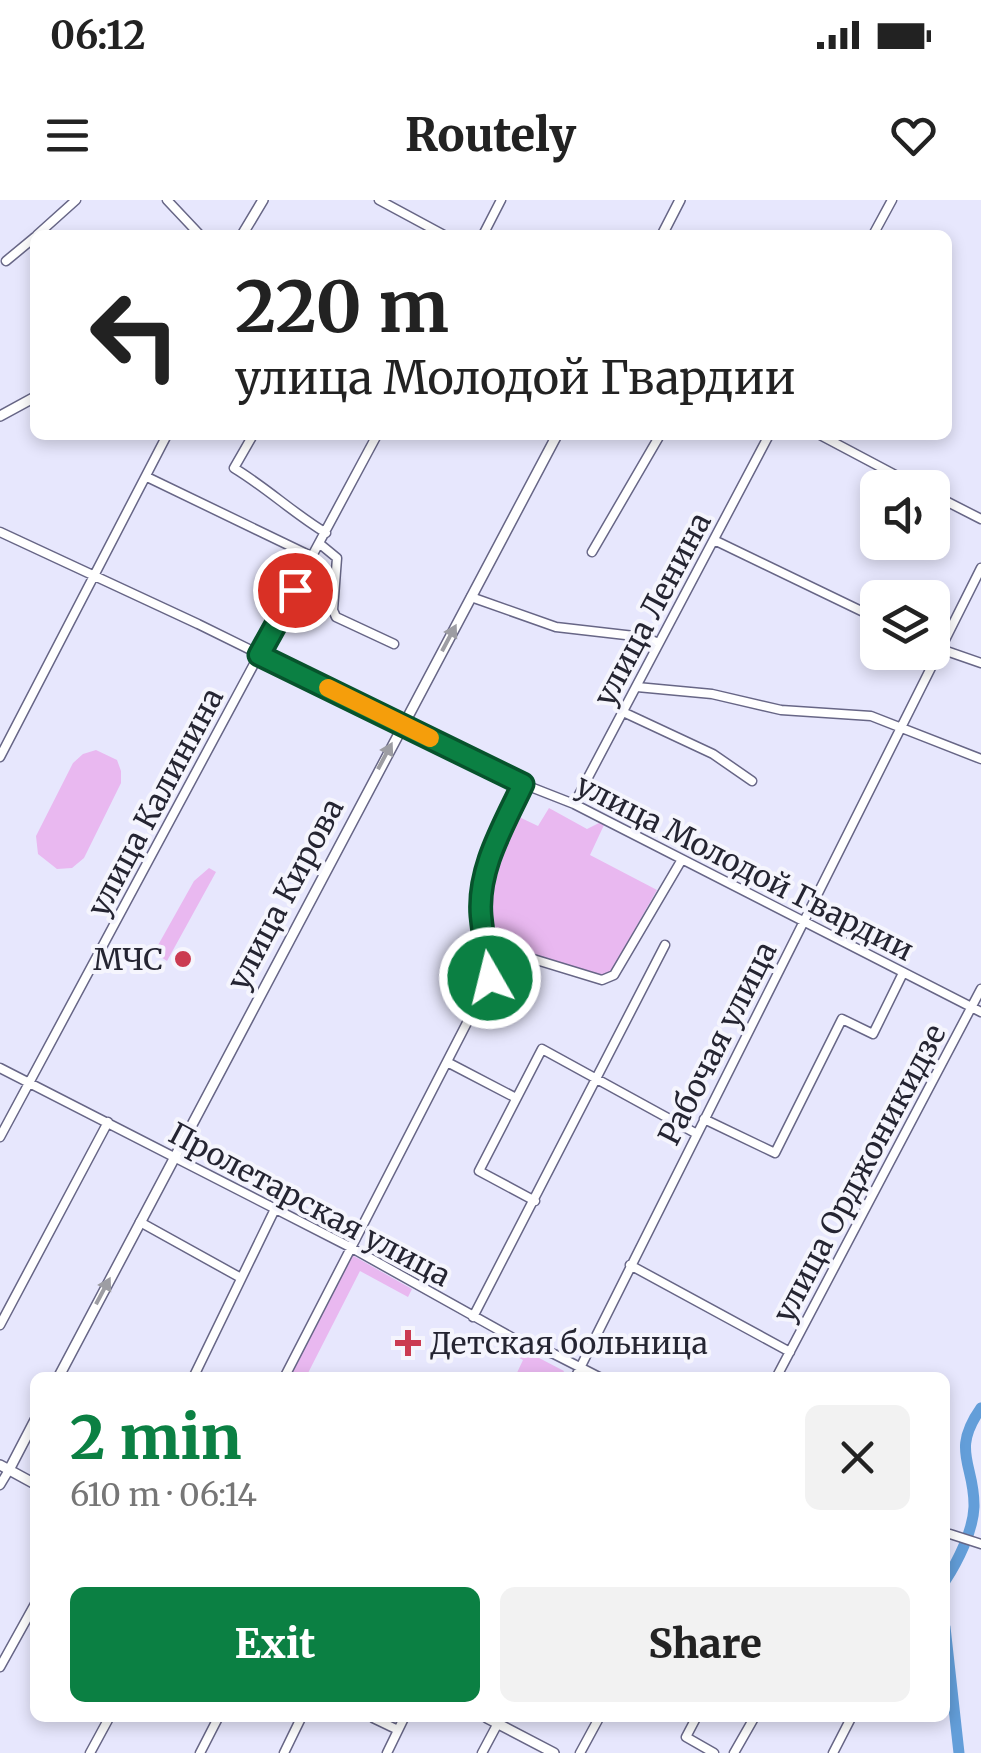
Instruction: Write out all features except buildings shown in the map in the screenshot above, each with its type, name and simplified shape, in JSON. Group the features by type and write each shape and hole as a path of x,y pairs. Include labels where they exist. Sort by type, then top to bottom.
{"street":[{"path":"43,230 76,200"},
{"path":"168,200 195,230"},
{"path":"245,230 263,200"},
{"path":"379,200 435,230"},
{"path":"485,230 501,200"},
{"path":"665,230 680,200"},
{"path":"876,230 892,200"},
{"path":"6,261 30,241"},
{"path":"0,416 30,400"},
{"path":"0,756 165,440"},
{"path":"250,440 234,468 268,488 288,510 326,532"},
{"name":"улица Калинина","path":"2,1130 375,440"},
{"name":"улица Кирова","path":"61,1372 553,440"},
{"path":"592,552 657,440"},
{"name":"улица Ленина","path":"574,804 766,440"},
{"path":"829,440 886,470"},
{"path":"147,477 313,557"},
{"path":"950,503 981,519"},
{"name":"улица Молодой Гвардии","path":"0,532 523,784 574,804 981,1012"},
{"path":"714,540 860,611"},
{"path":"320,544 338,558 333,610 336,617 394,644"},
{"name":"Рабочая улица","path":"950,623 981,568"},
{"path":"471,596 556,626 643,637 659,643"},
{"path":"950,653 981,663"},
{"name":"Рабочая улица","path":"577,1372 926,670"},
{"path":"636,687 712,694 781,710 871,716 981,759"},
{"path":"623,712 713,754 752,780"},
{"path":"287,1372 490,978 481,916 483,880 488,860 523,784"},
{"path":"484,935 506,951 602,980 614,974 681,861"},
{"path":"473,1317 665,945"},
{"path":"704,1119 775,1153 842,1019 873,1034 903,973"},
{"name":"улица Орджоникидзе","path":"779,1372 981,989"},
{"path":"535,1201 479,1171 542,1050 696,1134"},
{"path":"446,1062 516,1098"},
{"name":"Пролетарская улица","path":"0,1068 350,1247 522,1343 590,1372"},
{"path":"0,1325 108,1122"},
{"path":"195,1372 275,1208"},
{"path":"140,1222 241,1278"},
{"path":"630,1265 790,1352"},
{"path":"0,1485 4,1468 30,1430"},
{"path":"4,1468 30,1481"},
{"path":"950,1535 978,1544"},
{"path":"0,1668 30,1613"},
{"path":"90,1753 107,1722"},
{"path":"200,1753 216,1722"},
{"path":"284,1753 299,1722"},
{"path":"381,1722 398,1730"},
{"path":"386,1753 402,1722"},
{"path":"580,1753 597,1722"},
{"path":"694,1722 686,1737 714,1753"},
{"path":"734,1753 752,1722"},
{"path":"833,1753 848,1722"},
{"path":"482,1753 498,1723 554,1753"}],"shaded area":[{"path":"96,750 117,760 121,783 84,858 72,868 57,869 38,854 36,836 73,763"},
{"path":"549,808 587,829 599,823 604,825 590,855 657,890 611,971 602,976 511,949 489,934 488,886 502,846 517,816 538,826"},
{"path":"209,868 216,872 167,961 157,947 194,881"},
{"path":"352,1255 412,1289 408,1297 360,1271 309,1372 291,1372"},
{"path":"495,1335 564,1371 517,1372 523,1360 491,1343"}],"waterway":[{"path":"950,1572 973,1516 965,1447 981,1408"},
{"path":"950,1672 959,1753"}],"slow traffic":[{"path":"328,688 430,738"}],"place":[{"name":"МЧС","path":"183,959"},
{"name":"Детская больница","path":"408,1343"}],"route":[{"path":"295,590 259,655 523,784 488,860 483,880 481,916 490,978"}]}
